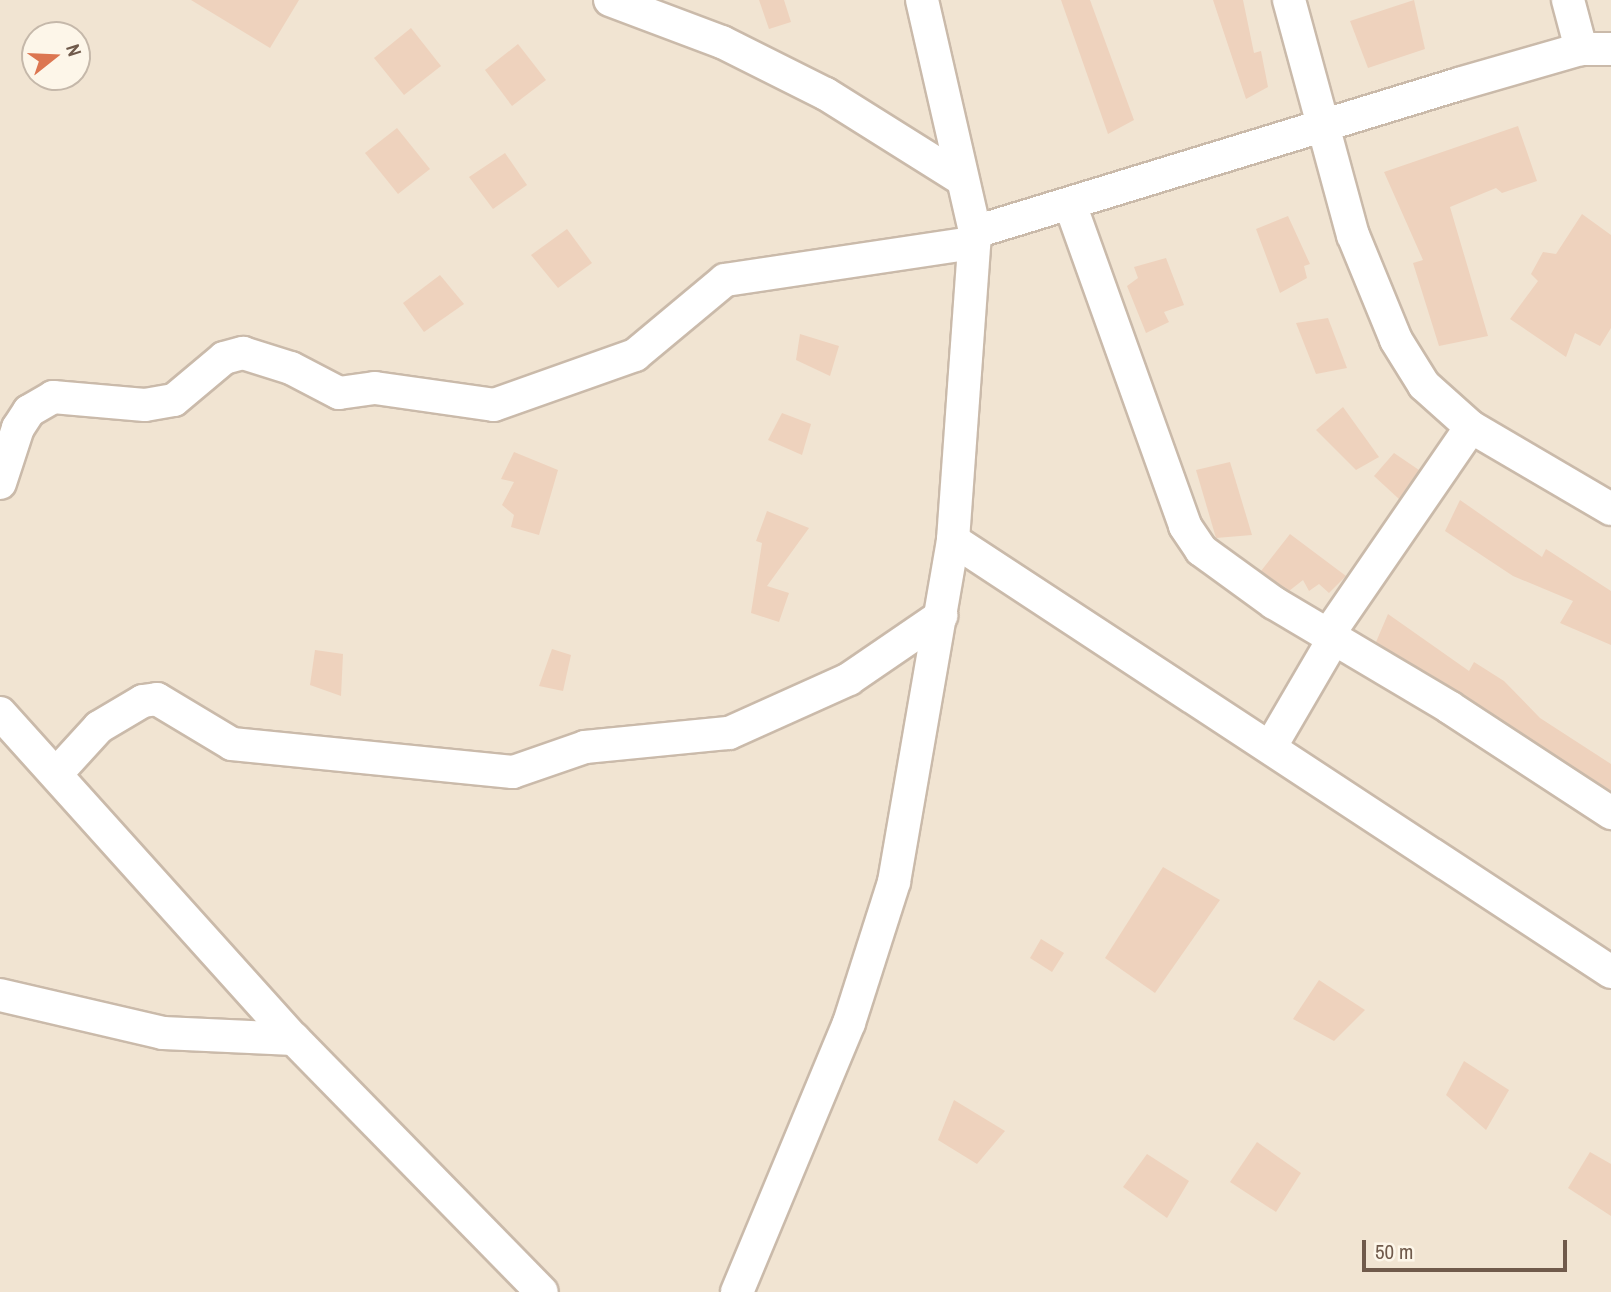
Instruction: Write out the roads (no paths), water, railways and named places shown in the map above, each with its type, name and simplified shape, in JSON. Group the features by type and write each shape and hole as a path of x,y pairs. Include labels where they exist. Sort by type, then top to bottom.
{"street":[{"path":"610,0 722,42 826,94 960,178"},
{"path":"737,1292 849,1023 894,882 953,540 974,238 922,0"},
{"path":"1289,0 1353,235 1396,340 1424,385 1471,427 1607,497"},
{"path":"0,483 23,419 53,397 145,405 174,400 224,359 243,353 291,368 338,393 375,388 494,405 635,355 725,280 974,238 1070,204 1324,125 1596,49 1568,0"},
{"path":"1070,204 1185,526 1201,550 1331,637 1611,813"},
{"path":"1271,746 1331,637 1471,427"},
{"path":"953,540 1271,746 1611,972"},
{"path":"57,772 99,727 143,701 157,699 232,744 513,772 584,747 729,733 849,679 941,616"},
{"path":"0,712 57,772 294,1039 542,1292"},
{"path":"0,995 163,1033 294,1039"}]}
